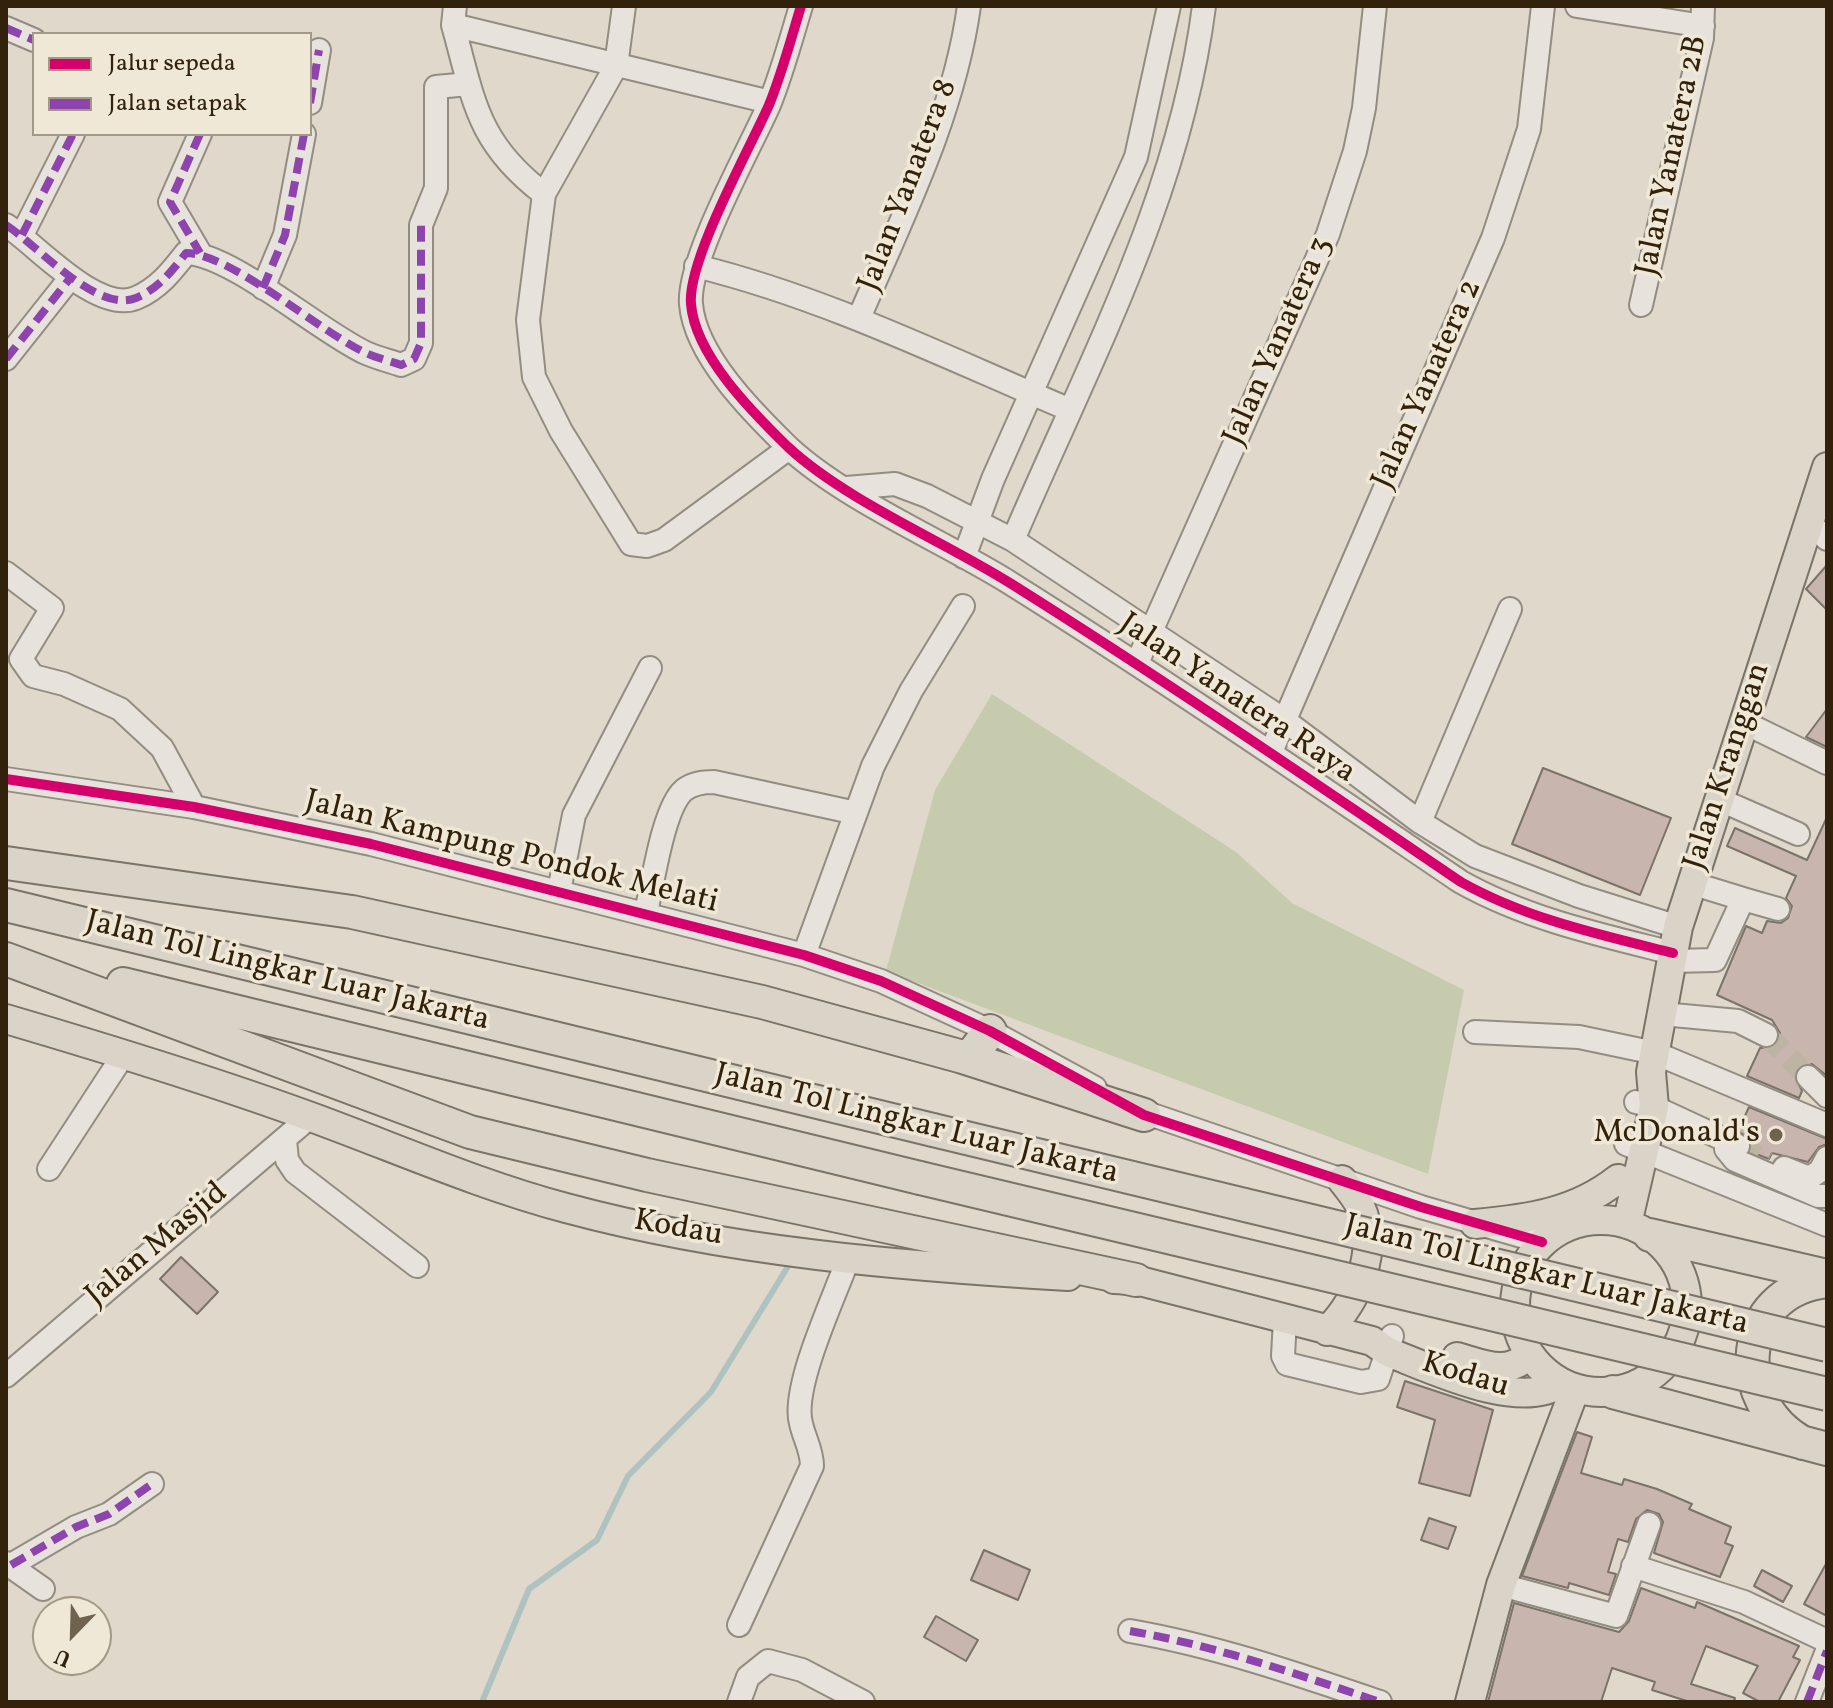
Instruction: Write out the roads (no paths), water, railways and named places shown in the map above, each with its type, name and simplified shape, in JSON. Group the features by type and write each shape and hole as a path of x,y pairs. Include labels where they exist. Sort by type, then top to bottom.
{"highway":[{"path":"6,863 352,912 762,1002 963,1057 1144,1115"},
{"name":"Jalan Tol Lingkar Luar Jakarta","path":"6,905 1827,1345"},
{"path":"6,958 470,1132 693,1185 1136,1280"},
{"name":"Jalan Tol Lingkar Luar Jakarta","path":"6,958 1827,1394"},
{"path":"963,1057 973,1053 990,1031"},
{"path":"1629,1226 1827,1279"},
{"path":"1815,1446 1779,1427 1762,1405 1752,1378 1753,1349 1763,1322 1781,1301 1805,1286 1827,1279"},
{"path":"1647,1380 1664,1400 1684,1411"},
{"path":"1613,1392 1815,1446"}],"main road":[{"name":"Jalan Kranggan","path":"1629,1226 1635,1147 1691,883 1743,722 1818,531 1827,467"},
{"name":"Kodau","path":"6,1019 124,1054 310,1117 507,1190 568,1208 668,1230 848,1259 927,1268 1136,1280 1391,1345 1440,1361 1501,1391 1522,1394 1568,1386"},
{"name":"Jalan Kranggan","path":"1629,1226 1618,1179 1635,1147"},
{"path":"1465,1221 1552,1215 1597,1196 1618,1179"},
{"path":"1327,1331 1355,1295 1366,1251 1360,1206 1342,1180"},
{"path":"1573,1224 1629,1226 1673,1257 1680,1271 1688,1317 1678,1347 1647,1380 1613,1392 1568,1386 1529,1355 1518,1331 1514,1299 1523,1268 1542,1242 1573,1224"},
{"name":"Kodau","path":"1440,1361 1503,1369 1514,1367 1529,1355"},
{"path":"1470,1702 1501,1585 1568,1386"}],"street":[{"path":"624,6 616,66 544,194 528,320 534,377 561,431 631,544 647,546 664,540 789,448"},
{"name":"Jalan Yanatera Raya","path":"801,6 770,102 696,266 690,299 693,323 702,345 717,368 789,448 846,488 1137,663 1461,882 1573,928 1675,947"},
{"name":"Jalan Yanatera 8","path":"859,318 925,165 947,99 969,6"},
{"path":"964,557 1031,393 1136,157 1169,6"},
{"path":"1013,540 1068,409 1136,261 1168,169 1194,78 1204,6"},
{"name":"Jalan Yanatera 3","path":"1137,663 1328,234 1355,151 1364,108 1375,6"},
{"name":"Jalan Yanatera 2","path":"1271,752 1493,238 1529,129 1543,6"},
{"path":"1577,6 1703,16"},
{"path":"544,194 519,175 487,136 469,84 454,16 616,66 770,102"},
{"name":"Jalan Yanatera 2B","path":"1641,305 1672,181 1703,16"},
{"path":"6,28 32,39"},
{"path":"312,91 319,50"},
{"path":"72,136 14,230 71,277 99,296 134,300 162,283 186,253 200,253 263,288 365,353 401,365 414,359 421,343 421,225 436,188 436,87 469,84"},
{"path":"199,136 170,202 200,253"},
{"path":"263,288 285,235 304,136"},
{"path":"696,266 760,282 859,318 1068,409"},
{"path":"6,359 71,277"},
{"name":"Jalan Yanatera Raya","path":"846,488 895,484 1013,540 1284,720 1420,822 1475,856 1550,886 1675,947"},
{"path":"6,573 52,608 21,659 33,676 64,684 120,709 162,748 194,807"},
{"path":"804,955 873,766 911,691 963,606"},
{"path":"1420,822 1510,609"},
{"path":"559,891 574,815 650,668"},
{"path":"1743,722 1827,763"},
{"name":"Jalan Kampung Pondok Melati","path":"6,779 194,807 371,844 646,912 804,955 881,981 990,1031 1144,1115 1421,1207 1542,1242"},
{"path":"646,912 670,813 682,792 692,784 714,782 856,813"},
{"path":"1718,799 1798,834"},
{"path":"1691,883 1778,909"},
{"path":"1538,915 1550,886"},
{"path":"1675,947 1715,960 1743,899"},
{"path":"1662,1014 1738,1021 1766,1035"},
{"path":"1475,1032 1579,1037 1827,1125"},
{"path":"49,1169 124,1054"},
{"path":"1808,1077 1827,1096"},
{"path":"1645,1104 1733,1144 1726,1149 1735,1160 1818,1196 1827,1196"},
{"name":"Jalan Masjid","path":"6,1376 310,1117"},
{"path":"285,1140 287,1160 295,1172 417,1266"},
{"path":"1635,1147 1827,1225"},
{"path":"1768,1161 1809,1178 1820,1171 1827,1158"},
{"path":"739,1625 812,1466 812,1448 800,1420 801,1392 848,1259"},
{"path":"1285,1319 1283,1356 1294,1367 1361,1382 1378,1379 1391,1345"},
{"path":"43,1589 9,1564 76,1527 109,1514 152,1484"},
{"path":"1501,1585 1613,1617 1620,1609 1649,1524"},
{"path":"1633,1566 1744,1602 1827,1641"},
{"path":"1130,1631 1251,1658 1380,1702"},
{"path":"1807,1702 1827,1651"},
{"path":"739,1702 748,1677 768,1661 802,1670 863,1702"}],"waterway":[{"path":"482,1702 529,1589 597,1540 628,1476 711,1392 787,1268"}],"tunnel":[{"path":"1766,1035 1808,1077"},
{"path":"1738,1146 1768,1161"}],"place":[{"name":"McDonald's","path":"1776,1135"}]}
